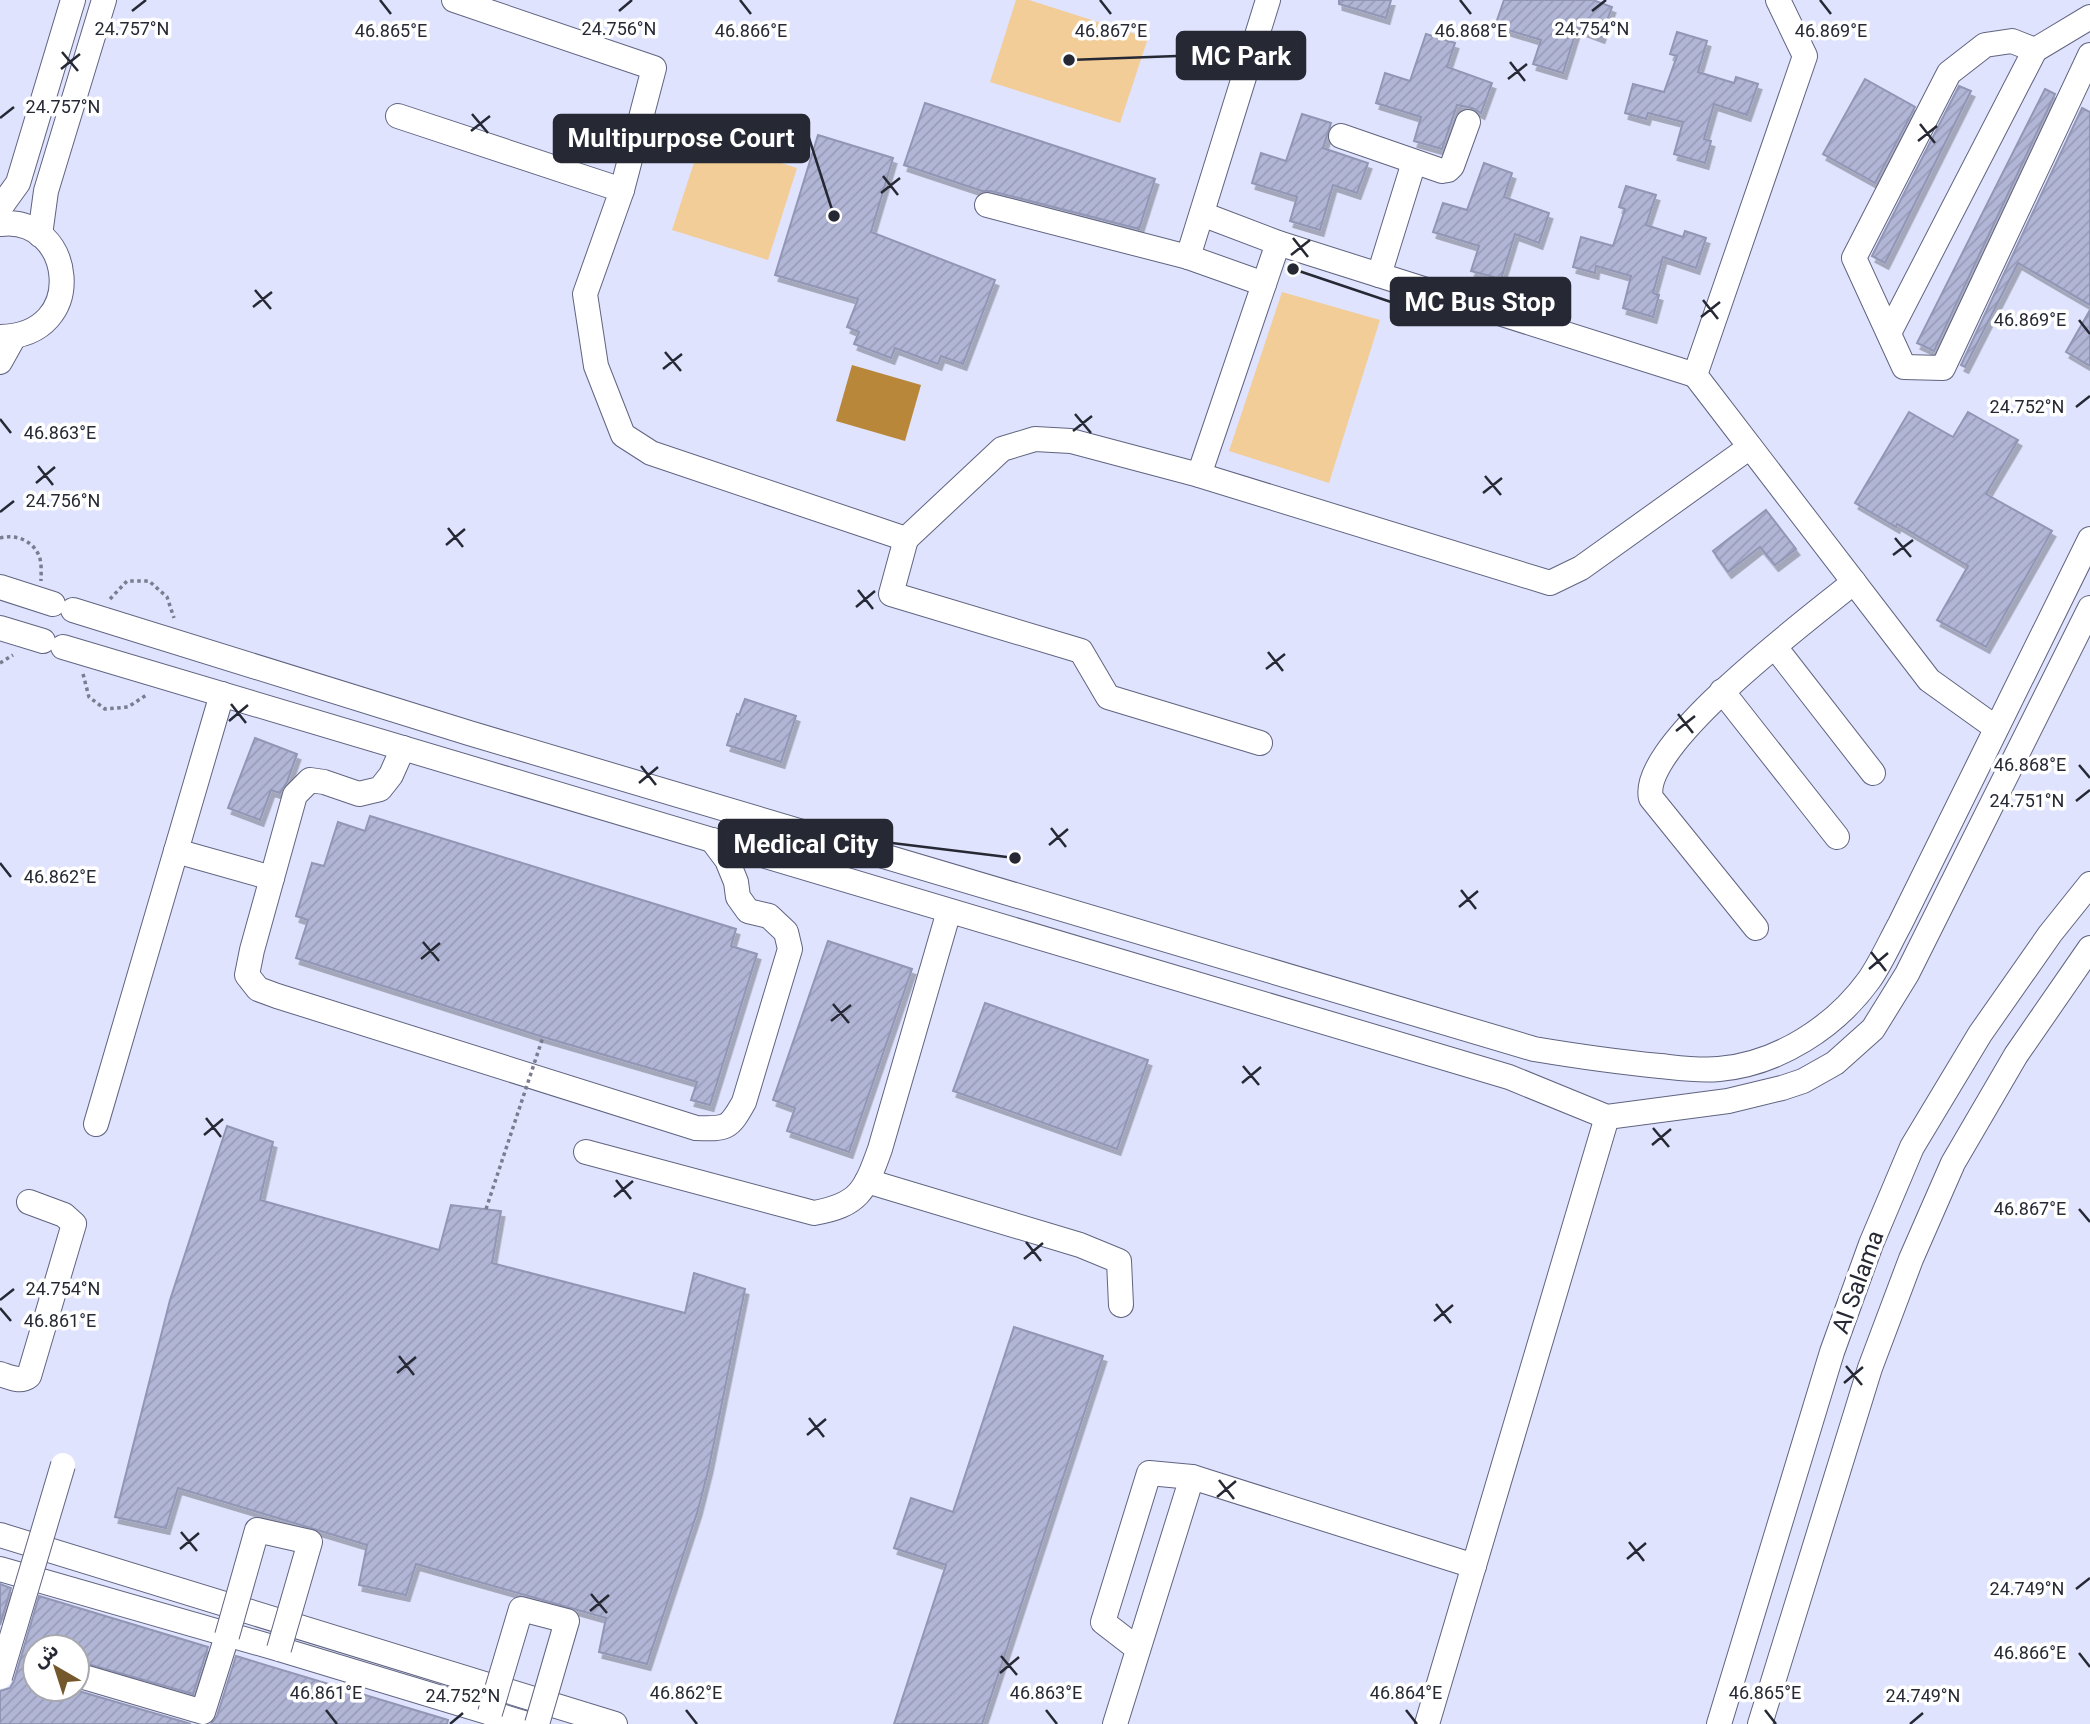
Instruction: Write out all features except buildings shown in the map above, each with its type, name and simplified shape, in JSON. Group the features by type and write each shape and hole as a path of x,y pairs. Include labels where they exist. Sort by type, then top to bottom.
{"street":[{"path":"0,208 18,183 73,0"},
{"path":"40,235 46,191 104,0"},
{"path":"454,0 654,68 622,190 585,294 596,366 623,435 651,453 906,539"},
{"path":"1188,257 1268,0"},
{"path":"1695,375 1805,56 1778,0"},
{"path":"1889,334 2035,50 2085,14"},
{"path":"2035,50 2012,41 1985,45 1949,73 1854,258 1904,367 1943,368 2090,55"},
{"path":"398,116 622,190"},
{"path":"1341,136 1442,171 1452,166 1468,122"},
{"path":"1380,275 1414,162"},
{"path":"987,205 1188,257 1264,284"},
{"path":"1202,214 1278,243 1695,375 1929,680 1997,729"},
{"path":"0,224 23,226 40,235 53,248 61,266 62,285 58,303 48,319 32,331 7,337 0,362"},
{"path":"1199,475 1278,243"},
{"path":"1260,743 1108,697 1081,651 891,594 906,539 1002,449 1035,439 1071,441 1199,475 1550,583 1581,568 1749,447"},
{"path":"0,587 56,600 182,644 468,733 1534,1049 1609,1061 1720,1069 1762,1060 1792,1048 1832,1021 1870,979 1900,924 2090,539"},
{"path":"1756,928 1651,798 1653,778 1668,749 1721,691 1854,582"},
{"path":"0,628 1509,1077 1607,1117 1728,1101 1803,1081 1835,1063 1873,1029 1907,974 2090,608"},
{"path":"1775,647 1873,773"},
{"path":"1721,691 1837,836"},
{"path":"96,1124 222,694"},
{"path":"403,748 391,775 380,789 359,794 310,780 295,795 247,975 258,989 696,1128 721,1129 734,1120 744,1102 790,949 786,932 769,916 748,911 738,897 736,882 727,860 712,840"},
{"path":"177,851 272,878"},
{"name":"Al Salama","path":"1719,1724 1832,1352 1871,1244 1912,1147 1980,1034 2050,934 2090,884"},
{"path":"586,1152 814,1213 838,1209 858,1195 880,1149 949,911"},
{"name":"Al Salama","path":"1760,1724 1870,1368 1911,1259 1953,1163 2016,1055 2090,948"},
{"path":"1720,1069 1728,1101"},
{"path":"1427,1724 1607,1117"},
{"path":"867,1181 1080,1245 1119,1261 1121,1305"},
{"path":"0,1374 19,1380 29,1376 74,1224 64,1215 29,1202"},
{"path":"0,1677 63,1465"},
{"path":"1138,1649 1103,1622 1149,1473 1192,1477 1474,1566"},
{"path":"1115,1724 1192,1477"},
{"path":"91,1680 202,1718 257,1530 310,1542 279,1649"},
{"path":"0,1535 615,1724"},
{"path":"0,1569 279,1649 489,1718 527,1724"},
{"path":"489,1718 521,1609 567,1621 537,1724"}],"path":[{"path":"0,538 10,536 30,542 39,556 56,600"},
{"path":"108,601 127,581 149,581 167,597 182,644"},
{"path":"486,1209 543,1037"}],"shaded area":[{"path":"1016,0 1029,0 1148,38 1120,123 990,82"},
{"path":"702,138 797,168 768,260 672,230"},
{"path":"1282,292 1380,320 1329,483 1229,451"},
{"path":"852,365 921,385 905,441 836,421"}],"place":[{"name":"MC Park","path":"1069,60"},
{"name":"Multipurpose Court","path":"834,216"},
{"name":"MC Bus Stop","path":"1293,269"},
{"name":"Medical City","path":"1015,858"}]}
